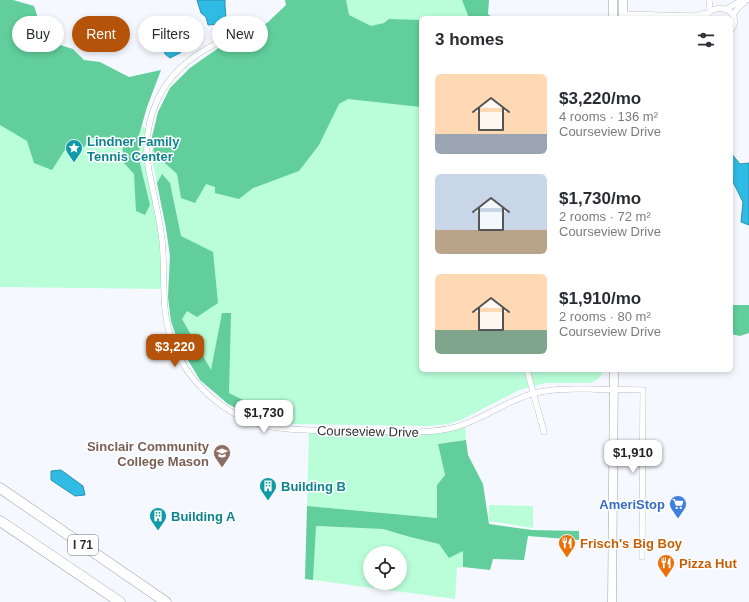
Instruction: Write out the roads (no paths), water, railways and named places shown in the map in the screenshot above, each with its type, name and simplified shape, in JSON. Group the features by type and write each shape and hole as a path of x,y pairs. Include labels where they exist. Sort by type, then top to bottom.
{"highway":[{"name":"I 71","path":"0,488 166,602"},
{"name":"I 71","path":"0,520 120,602"}],"main road":[{"path":"613,0 613,16"},
{"path":"623,16 624,0"},
{"path":"612,602 614,372"}],"street":[{"path":"707,14 709,0"},
{"path":"728,8 742,0"},
{"path":"733,26 734,15 738,8 747,0"},
{"path":"623,16 694,16 707,14 719,4 728,8 734,15"},
{"name":"Courseview Drive","path":"212,46 194,56 173,75 157,101 150,121 147,144 148,167 161,231 165,314 175,350 184,366 196,382 212,398 227,409 244,418 270,426 298,430 442,430 465,424 518,398 549,390 643,390 642,557"},
{"path":"528,372 544,432"}],"water":[{"path":"197,0 225,0 226,16 212,16 212,25 208,25 206,17 201,13"},
{"path":"164,52 181,52 170,58"},
{"path":"733,155 740,164 749,163 749,225 741,222 743,202 733,182"},
{"path":"61,470 83,486 85,495 75,496 51,480 51,471"}],"place":[{"name":"Lindner Family Tennis Center","path":"74,163"},
{"name":"Sinclair Community College Mason","path":"222,468"},
{"name":"Building B","path":"268,501"},
{"name":"AmeriStop","path":"678,519"},
{"name":"Building A","path":"158,531"},
{"name":"Frisch's Big Boy","path":"567,558"},
{"name":"Pizza Hut","path":"666,578"}]}
